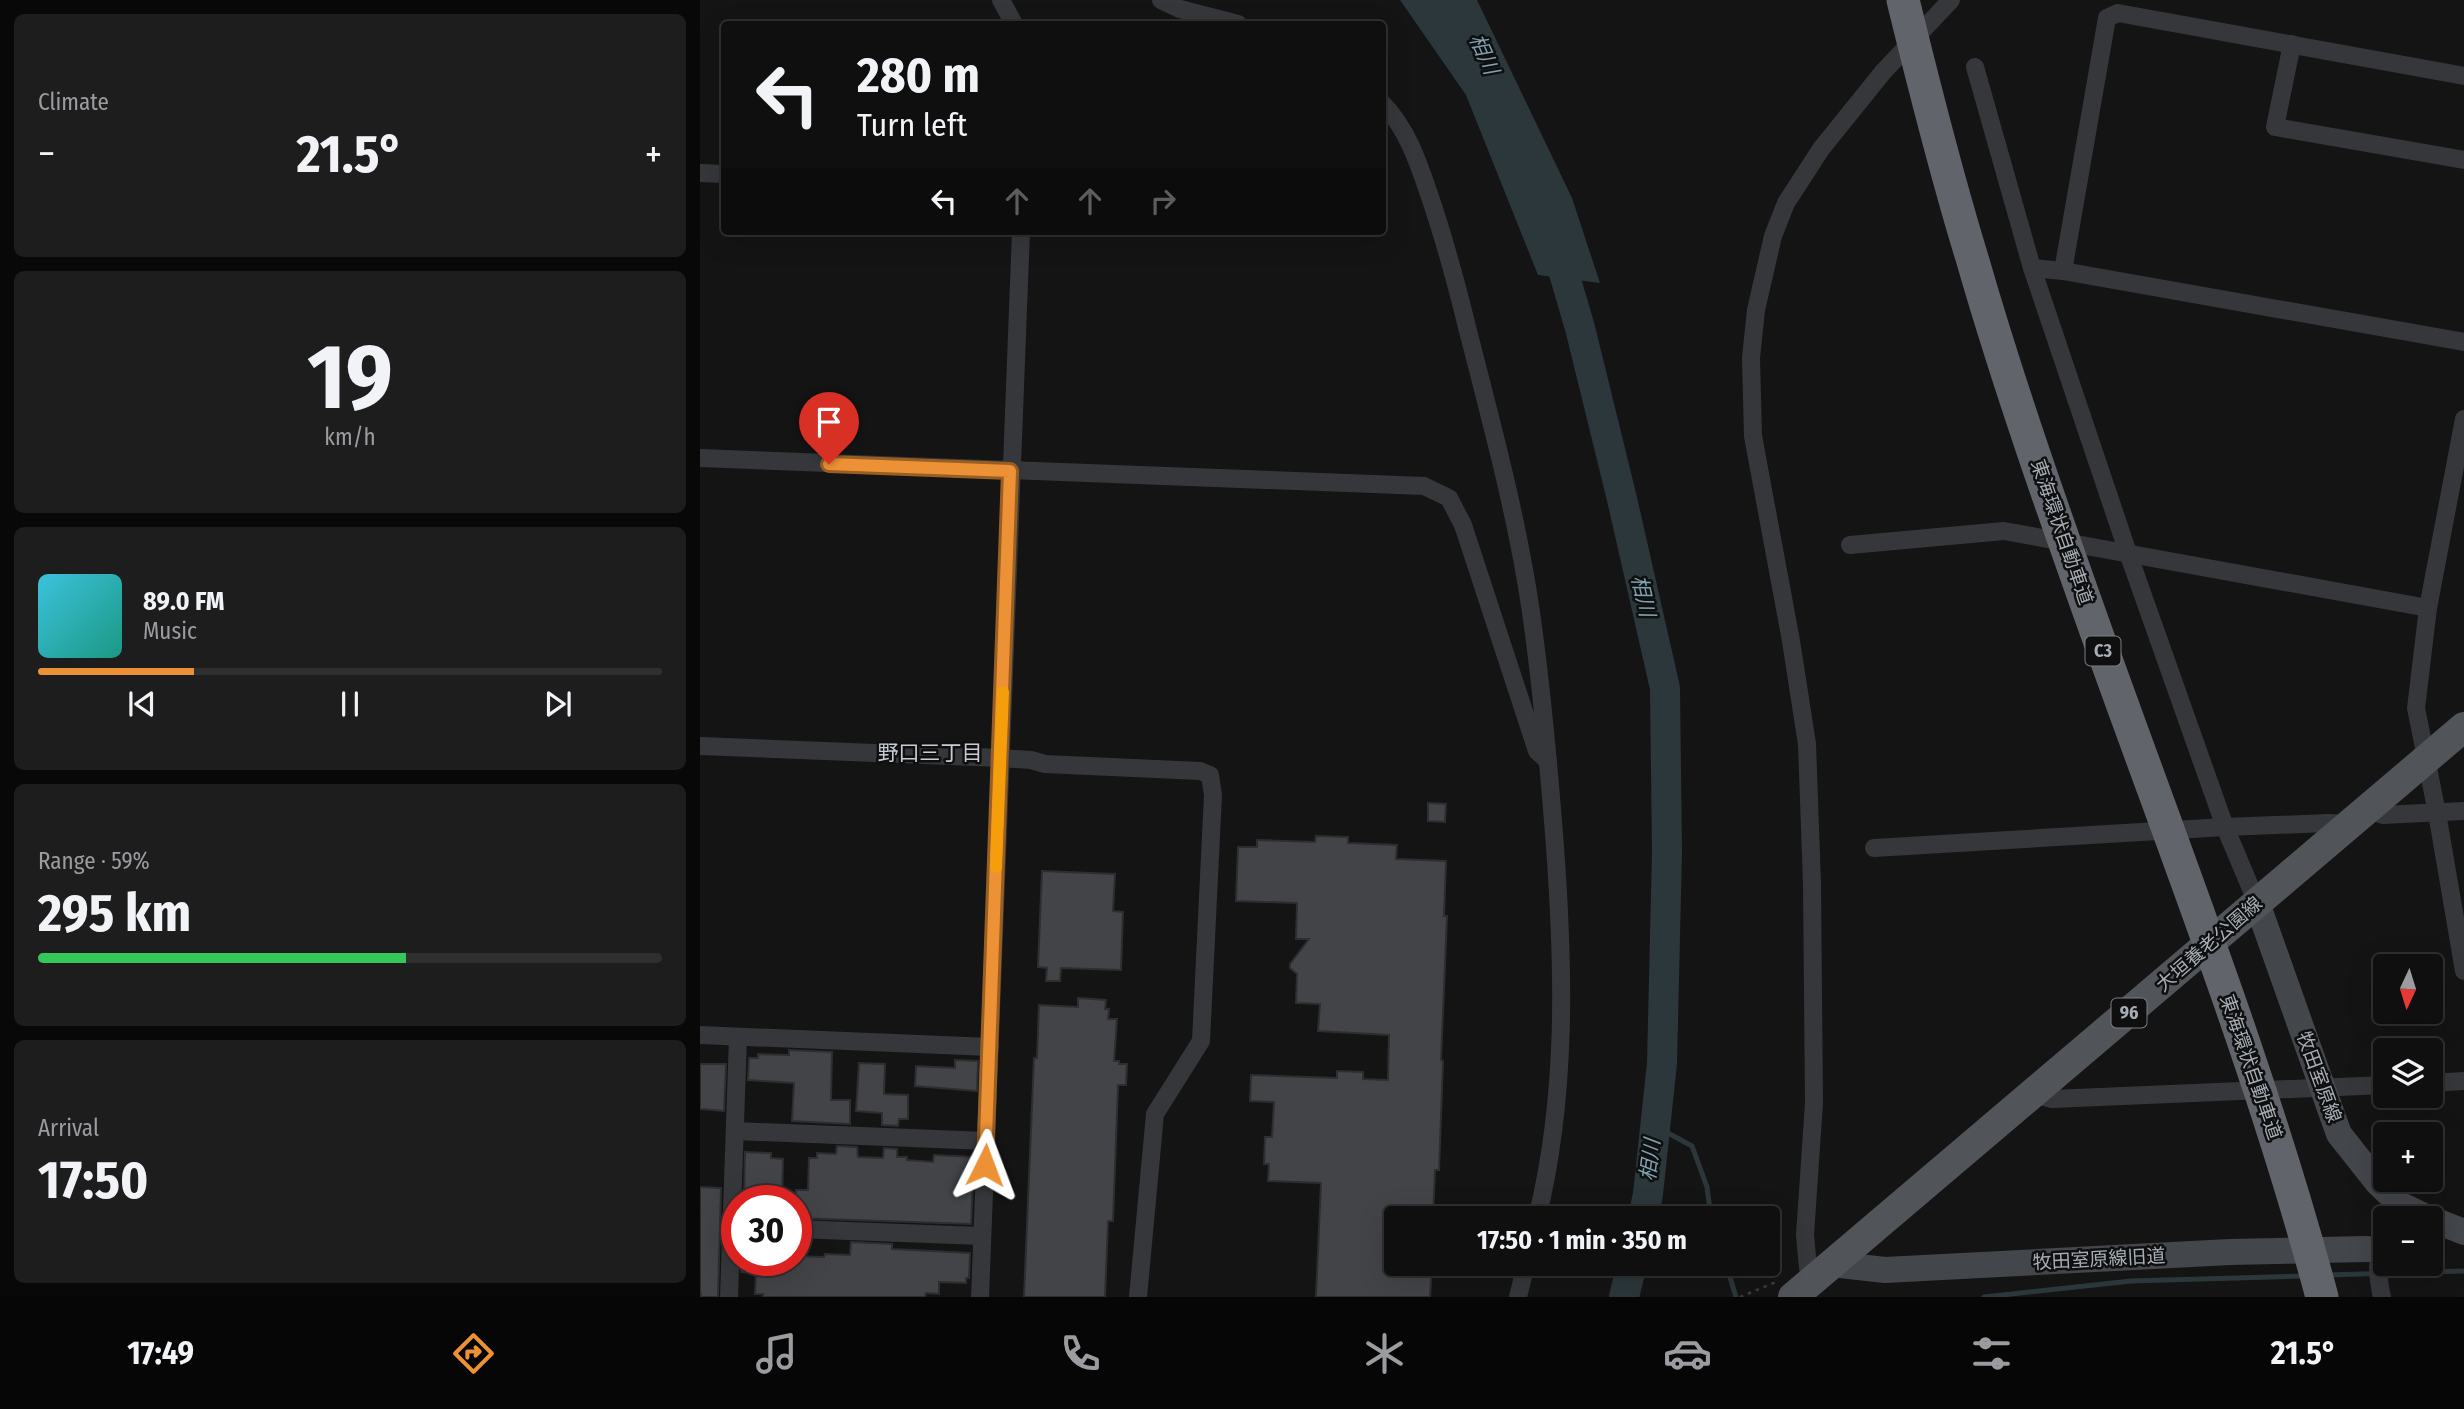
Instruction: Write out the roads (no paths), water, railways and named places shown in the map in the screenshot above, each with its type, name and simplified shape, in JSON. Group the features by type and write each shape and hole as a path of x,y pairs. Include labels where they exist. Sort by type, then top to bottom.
{"highway":[{"name":"東海環状自動車道","path":"1903,0 1968,246 2009,379 2100,644 2242,1037 2285,1166 2322,1297"}],"main road":[{"name":"大垣養老公園線","path":"1813,1280 2464,727"}],"street":[{"path":"1001,0 1012,21"},
{"path":"1161,0 1180,9 1226,21"},
{"path":"1813,1280 1808,1268 1805,1235 1814,1103 1812,884 1807,744 1753,436 1751,358 1756,310 1773,236 1786,203 1821,149 1875,81 1951,0"},
{"path":"2063,271 2107,18 2118,13 2464,76"},
{"path":"2292,44 2275,127 2464,160"},
{"path":"1975,67 2032,268 2128,553 2225,827 2257,903"},
{"path":"1386,107 1410,141 1448,247 1502,463 1531,611 1549,761 1560,918 1562,1026 1557,1093 1540,1206"},
{"path":"700,173 721,174"},
{"path":"980,1297 1021,235"},
{"path":"2032,268 2063,271 2464,342"},
{"path":"2464,419 2428,608 2416,708 2464,971"},
{"path":"700,458 1424,486 1449,498 1464,526 1536,751 1549,761"},
{"path":"1850,545 2004,531 2428,608"},
{"path":"700,746 1000,758 1031,760 1045,764 1200,771 1210,775 1213,795 1201,1041 1155,1114 1138,1297"},
{"path":"1874,848 2328,822 2359,817 2464,811"},
{"name":"牧田室原線","path":"2257,903 2339,1134 2393,1206"},
{"path":"700,1035 990,1048"},
{"path":"734,1185 738,1037"},
{"path":"2443,1082 2464,1081"},
{"path":"2032,1094 2052,1099 2373,1085"},
{"path":"735,1131 986,1141"},
{"name":"牧田室原線","path":"2443,1224 2464,1232"},
{"path":"812,1230 981,1237"},
{"name":"牧田室原線旧道","path":"1813,1280 1885,1270 2230,1252 2373,1248"},
{"path":"729,1297 730,1276"},
{"path":"1518,1297 1523,1276"}],"water":[{"path":"1400,0 1477,0 1572,198 1600,283 1538,275 1466,95"}],"waterway":[{"name":"相川","path":"1554,239 1580,328 1665,688 1667,852 1662,1063 1646,1206"},
{"path":"1655,1126 1692,1146 1707,1187 1709,1206"},
{"path":"2327,1275 2464,1271"},
{"name":"相川","path":"1624,1297 1629,1276"},
{"path":"1730,1276 1736,1297"},
{"path":"1984,1297 2131,1281 2303,1276"}],"district":[{"name":"野口三丁目","path":"930,753"}]}
